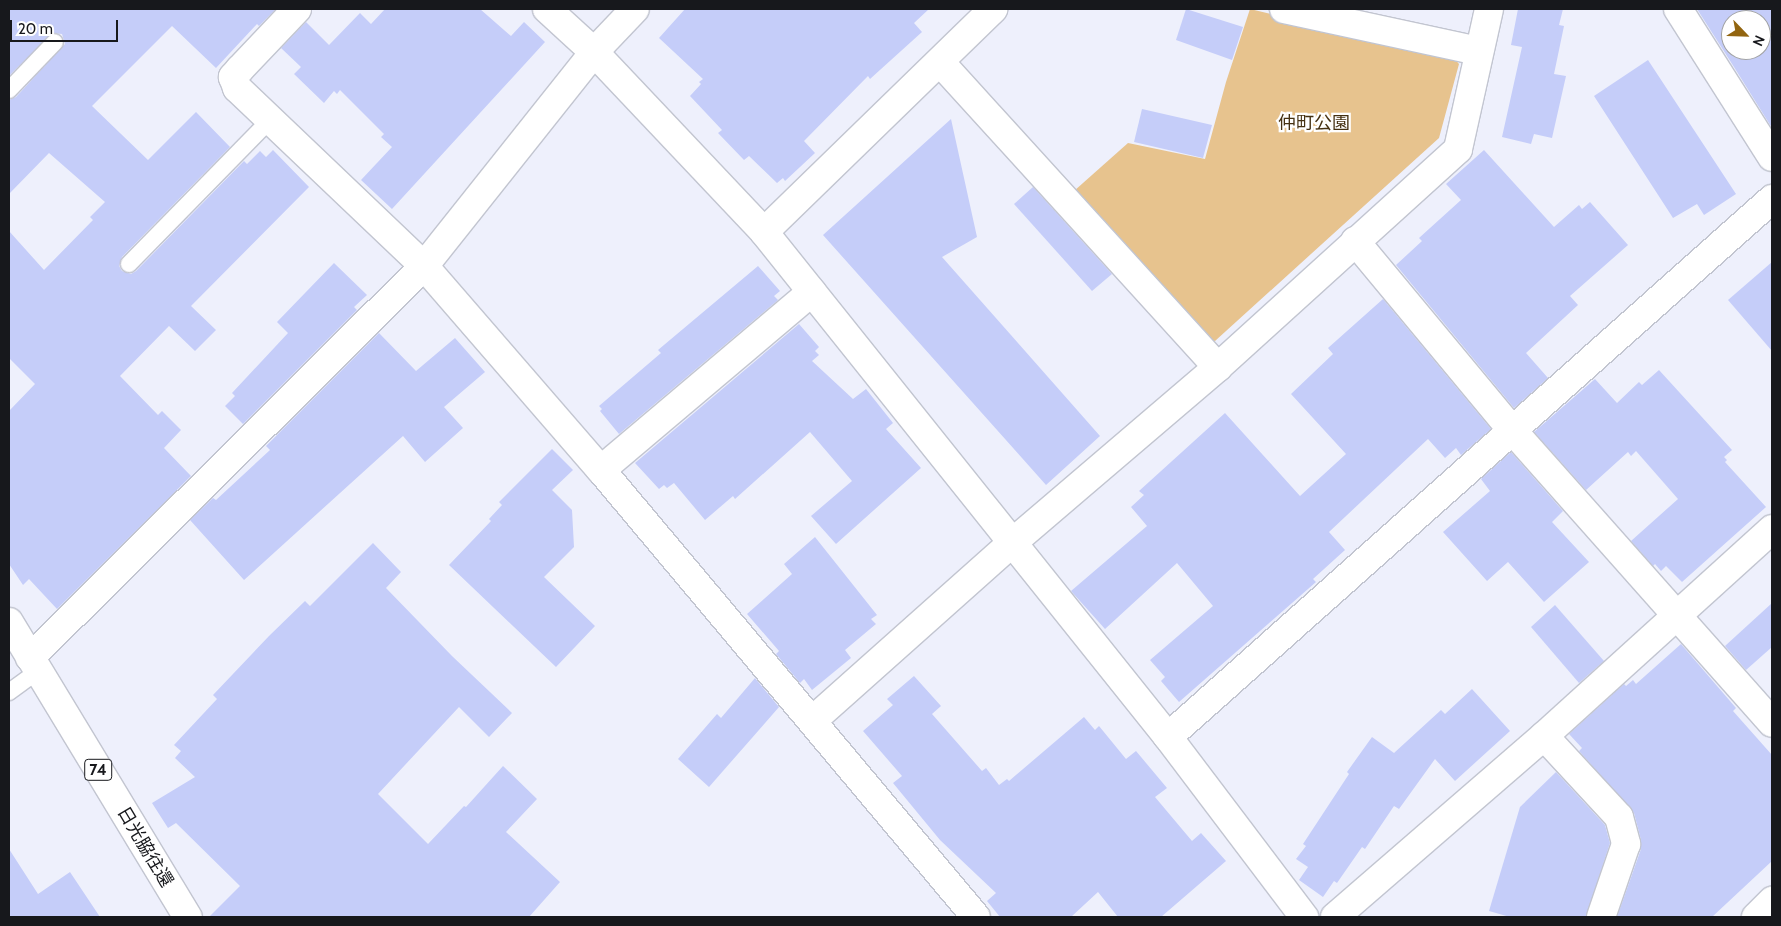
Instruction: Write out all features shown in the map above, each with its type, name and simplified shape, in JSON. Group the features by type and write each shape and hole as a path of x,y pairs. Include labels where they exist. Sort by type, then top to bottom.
{"street":[{"path":"297,9 234,77 237,88 424,266 601,470 976,917"},
{"path":"547,9 594,52 764,232 1168,737 1304,917"},
{"path":"34,665 424,266 594,52 635,9"},
{"path":"764,232 993,9"},
{"path":"1284,9 1479,51"},
{"path":"812,721 1012,543 1218,367 1458,149 1489,9"},
{"path":"1678,9 1772,157"},
{"path":"940,62 1218,367"},
{"path":"1168,737 1772,199"},
{"path":"1355,241 1513,431 1772,723"},
{"path":"601,470 812,292"},
{"path":"1335,917 1544,736 1772,530"},
{"name":"日光脇往還","path":"9,622 188,917"},
{"path":"1544,736 1619,817 1626,844 1601,917"},
{"path":"1756,917 1772,902"}],"lane":[{"path":"9,90 56,42"},
{"path":"129,264 270,120"},
{"path":"9,692 34,665"}],"green space":[{"name":"仲町公園","path":"1250,9 1453,57 1459,64 1439,138 1215,341 1204,339 1074,191 1128,143 1205,159 1226,82"}],"building":[{"path":"9,9 276,9 259,26 257,24 216,68 172,26 92,106 148,160 196,112 230,147 122,257 119,266 122,271 131,274 136,271 244,161 247,164 260,151 266,157 273,150 309,187 191,306 216,330 195,351 169,326 120,376 158,415 162,411 181,430 164,448 191,476 57,609 29,579 23,585 9,564 9,411 35,384 9,358 9,231 44,270 93,220 90,217 105,202 49,153 9,194 9,100 16,97 65,44 62,34 52,33 9,76"},
{"path":"385,9 480,9 511,36 524,22 545,42 392,209 361,180 392,147 381,137 384,134 340,90 337,94 334,91 324,103 294,74 301,67 281,48 306,22 329,45 360,13 371,24"},
{"path":"685,9 929,9 914,23 922,32 870,79 868,76 804,141 815,153 785,181 783,178 777,183 749,156 744,160 718,133 722,130 690,96 703,79 659,38"},
{"path":"1186,9 1243,27 1232,60 1176,40"},
{"path":"1518,9 1563,9 1559,25 1564,26 1554,74 1566,76 1552,138 1534,134 1531,144 1502,137 1522,47 1511,45"},
{"path":"1697,9 1772,9 1772,128 1730,60 1771,60 1771,10 1721,10 1721,47"},
{"path":"1648,60 1736,194 1704,215 1697,204 1673,218 1594,96"},
{"path":"1142,109 1212,125 1203,158 1134,142"},
{"path":"951,119 977,237 942,257 1100,436 1046,485 823,235"},
{"path":"1484,150 1554,227 1579,205 1582,209 1590,202 1628,245 1570,296 1578,305 1526,353 1548,378 1514,408 1396,265 1422,241 1419,238 1461,200 1446,184"},
{"path":"1033,187 1112,274 1092,291 1014,204"},
{"path":"1772,262 1772,351 1728,300"},
{"path":"334,263 367,295 354,307 357,310 243,424 225,406 235,396 232,393 288,333 277,322"},
{"path":"758,266 780,291 774,296 778,300 619,434 600,411 602,409 599,406 661,353 658,350"},
{"path":"1383,299 1491,429 1461,455 1456,448 1445,458 1428,439 1329,532 1345,550 1313,579 1316,582 1179,702 1161,681 1165,677 1150,660 1213,606 1177,563 1105,629 1071,591 1147,526 1131,507 1144,495 1139,491 1225,413 1300,496 1346,454 1291,394 1333,354 1328,348"},
{"path":"799,324 819,347 815,351 819,355 812,361 853,399 866,389 893,423 886,429 921,468 836,544 811,516 852,481 810,432 735,499 733,496 705,520 674,483 667,488 664,485 659,489 635,463"},
{"path":"379,333 416,371 455,338 485,372 444,407 463,428 425,462 403,436 244,580 190,520 213,498 216,500 270,450 266,446"},
{"path":"1659,370 1732,450 1724,457 1727,460 1725,462 1766,507 1682,582 1666,566 1661,571 1655,564 1653,566 1631,541 1678,499 1636,451 1631,456 1628,452 1586,490 1534,432 1595,379 1617,403 1639,382 1642,385"},
{"path":"552,449 573,470 552,490 572,510 574,547 544,577 595,626 556,667 449,565 491,521 489,519 502,505 499,502"},
{"path":"1511,452 1563,511 1552,522 1589,562 1544,602 1508,562 1487,581 1443,532 1490,491 1481,479"},
{"path":"815,537 877,615 871,619 876,624 845,650 851,658 812,690 804,679 800,683 776,654 779,651 747,614 792,574 784,564"},
{"path":"373,543 401,572 386,588 452,656 512,713 489,737 459,707 378,794 428,844 464,806 466,807 503,766 537,799 506,832 560,882 529,917 209,917 240,886 176,823 168,828 152,803 195,777 175,758 181,751 174,745 217,699 213,695 269,636 305,601 310,606"},
{"path":"1772,603 1772,647 1746,670 1725,646"},
{"path":"1555,605 1604,661 1579,683 1531,627"},
{"path":"1681,644 1736,708 1733,711 1772,755 1772,861 1712,917 1617,917 1641,849 1641,840 1634,813 1579,751 1582,748 1569,734 1624,684 1626,686 1633,680 1636,684"},
{"path":"914,676 941,706 932,714 982,771 986,768 999,785 1007,779 1009,781 1084,717 1095,730 1099,726 1126,759 1136,751 1167,788 1155,797 1192,841 1201,833 1226,861 1161,917 1118,917 1098,892 1071,917 1000,917 987,901 996,893 940,840 893,783 902,776 863,731 893,705 887,699"},
{"path":"755,678 779,707 709,787 678,759 717,714 721,718"},
{"path":"1472,689 1510,731 1455,781 1435,759 1399,809 1394,806 1365,849 1362,847 1337,883 1334,881 1323,897 1299,880 1308,867 1296,859 1306,846 1303,844 1349,774 1347,772 1372,737 1394,753 1441,710 1445,714"},
{"path":"1556,772 1605,825 1610,843 1586,917 1510,917 1489,911 1520,807"},
{"path":"9,849 38,894 70,872 100,917 9,917"}]}
